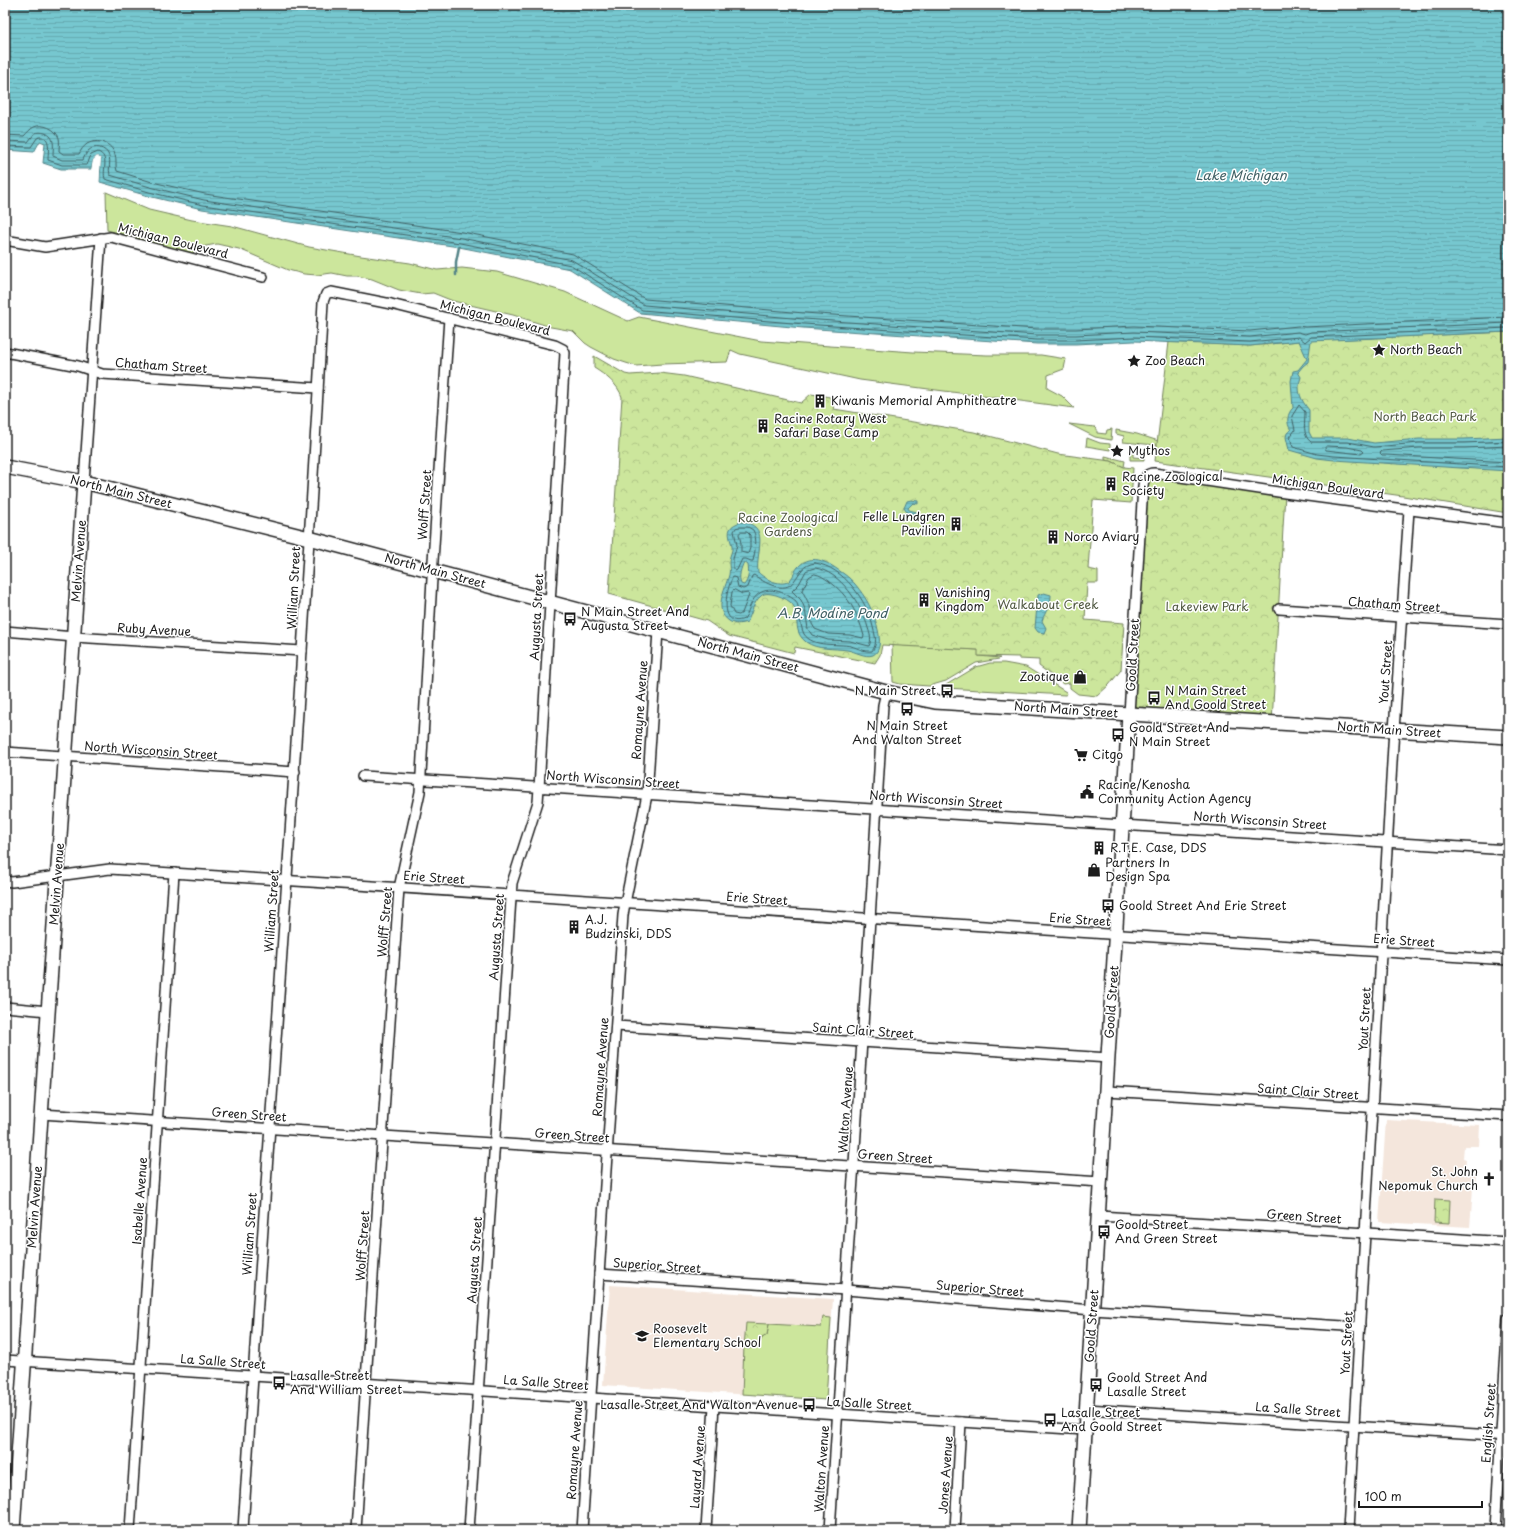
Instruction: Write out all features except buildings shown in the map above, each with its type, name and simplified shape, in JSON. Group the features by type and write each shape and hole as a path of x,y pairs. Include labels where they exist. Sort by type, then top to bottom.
{"street":[{"name":"Michigan Boulevard","path":"5,240 45,247 111,237 264,277"},
{"name":"Melvin Avenue","path":"13,1530 56,876 66,757 101,238"},
{"name":"Michigan Boulevard","path":"326,294 333,292 449,318 555,345 563,350"},
{"name":"William Street","path":"243,1530 286,881 295,772 323,302 326,294"},
{"name":"Wolff Street","path":"356,1530 399,888 420,792 421,780 449,318"},
{"name":"Augusta Street","path":"469,1530 512,884 538,802 565,358 563,350"},
{"name":"Chatham Street","path":"5,352 78,366 102,374 318,388"},
{"name":"North Main Street","path":"5,467 84,482 309,538 886,692 935,702 1508,737"},
{"name":"Michigan Boulevard","path":"1146,476 1154,473 1508,523"},
{"name":"Goold Street","path":"1079,1530 1117,935 1143,486 1146,476"},
{"name":"Yout Street","path":"1348,1530 1394,730 1409,510"},
{"name":"Chatham Street","path":"1279,609 1508,624"},
{"name":"Ruby Avenue","path":"5,631 74,637 302,651"},
{"name":"Romayne Avenue","path":"582,1530 625,903 647,795 658,631"},
{"name":"Walton Avenue","path":"830,1530 876,809 883,705 886,692"},
{"name":"North Wisconsin Street","path":"5,752 295,772"},
{"name":"North Wisconsin Street","path":"363,776 1508,850"},
{"name":"Erie Street","path":"5,881 12,882 110,869 1508,960"},
{"name":"Isabelle Avenue","path":"130,1530 174,873"},
{"path":"5,1007 48,1011"},
{"name":"Saint Clair Street","path":"616,1026 1109,1058"},
{"name":"Saint Clair Street","path":"1107,1091 1508,1116"},
{"name":"Green Street","path":"41,1114 1101,1182"},
{"name":"Green Street","path":"1099,1216 1508,1242"},
{"name":"Superior Street","path":"599,1274 846,1290 1093,1310 1360,1327"},
{"name":"English Street","path":"1495,1530 1504,1436 1508,1318"},
{"name":"La Salle Street","path":"5,1360 1086,1430"},
{"name":"Layard Avenue","path":"706,1530 714,1406"},
{"name":"La Salle Street","path":"1087,1409 1504,1436"},
{"name":"Jones Avenue","path":"954,1530 961,1422"}],"shaded area":[{"path":"1386,1120 1480,1125 1479,1146 1464,1146 1463,1158 1466,1159 1465,1172 1476,1173 1475,1188 1473,1188 1470,1227 1379,1222"},
{"path":"610,1285 833,1299 826,1400 603,1385"}],"green space":[{"path":"106,192 149,210 192,220 232,226 309,247 410,263 437,270 462,268 497,272 565,292 628,321 639,317 761,341 913,352 987,355 1041,355 1066,359 1064,369 1048,375 1047,388 1062,396 1074,408 860,380 740,354 731,350 727,362 636,366 614,359 591,347 573,331 551,327 513,315 453,301 433,293 421,294 399,290 372,279 357,276 332,273 317,275 304,274 288,270 239,249 217,244 195,248 193,254 107,230"},
{"name":"North Beach Park","path":"1508,332 1508,513 1403,496 1155,461 1169,342 1250,346 1299,341"},
{"name":"Racine Zoological Gardens","path":"594,356 625,374 660,373 684,376 801,403 811,394 830,397 834,409 974,432 1058,454 1111,461 1124,467 1133,468 1131,503 1093,500 1088,569 1098,571 1098,583 1087,583 1085,620 1124,623 1121,670 1109,685 1097,696 1078,694 1070,688 1070,683 1063,684 1039,666 1039,660 1019,659 1019,657 978,656 978,650 882,645 880,655 875,663 795,647 794,653 729,636 707,621 609,594 622,397 614,384 594,368"},
{"path":"1069,424 1095,427 1097,429 1097,433 1106,434 1107,430 1112,429 1111,440 1095,437"},
{"path":"1116,430 1137,434 1177,447 1123,442 1124,436 1116,434"},
{"path":"1087,438 1100,443 1110,444 1110,450 1086,446"},
{"path":"1130,450 1133,451 1133,457 1144,458 1144,460 1130,460"},
{"path":"1105,456 1125,461 1124,467 1105,460"},
{"name":"Lakeview Park","path":"1146,476 1285,493 1272,722 1129,714"},
{"path":"892,645 979,650 979,656 1000,658 976,663 946,681 929,686 900,684 893,682"},
{"path":"990,663 1004,663 1026,667 1067,694 946,688 946,685 976,667"},
{"path":"1435,1199 1450,1200 1449,1223 1434,1222"},
{"path":"823,1317 831,1318 826,1400 742,1394 744,1347 748,1349 758,1345 762,1338 767,1335 769,1324 821,1327"},
{"path":"746,1323 769,1324 767,1335 762,1338 758,1345 748,1349 744,1347"}],"water":[{"name":"Lake Michigan","path":"5,5 1508,5 1508,332 1311,341 1308,362 1298,372 1301,377 1299,391 1309,410 1309,432 1312,438 1348,438 1374,443 1419,439 1508,437 1508,471 1334,460 1317,458 1289,450 1286,437 1287,433 1291,430 1288,425 1288,419 1289,413 1293,408 1291,381 1293,371 1298,370 1307,359 1299,341 1250,346 1134,341 1076,344 1037,344 803,328 640,313 570,269 459,247 202,209 148,196 100,182 101,159 97,156 93,160 91,169 61,169 43,163 45,143 40,141 34,152 5,150"},
{"path":"907,501 918,501 918,504 913,503 908,508 909,510 917,512 917,514 908,514 904,508"},
{"name":"A.B. Modine Pond","path":"740,522 750,524 756,528 759,533 758,572 769,580 778,583 787,582 790,580 798,567 804,562 810,560 827,563 851,579 862,593 873,613 879,637 877,651 873,655 867,656 847,650 820,648 810,645 800,636 796,610 793,605 787,600 772,594 764,594 758,599 747,622 738,624 729,621 724,616 721,605 729,575 729,560 732,550 729,532 732,526","holes":["744,562 748,565 748,575 744,585 741,584 740,573"]},
{"path":"1044,593 1051,595 1051,599 1042,621 1046,628 1044,633 1038,632 1035,628 1038,595"}],"pier":[{"path":"97,156 101,159 99,184 98,159 95,160 93,170 91,171 93,160"}],"waterway":[{"path":"456,275 456,262 459,247"}],"place":[{"name":"North Beach","path":"1379,350"},
{"name":"Zoo Beach","path":"1134,361"},
{"name":"Kiwanis Memorial Amphitheatre","path":"820,401"},
{"name":"Racine Rotary West Safari Base Camp","path":"763,426"},
{"name":"Mythos","path":"1117,451"},
{"name":"Racine Zoological Society","path":"1111,484"},
{"name":"Felle Lundgren Pavilion","path":"956,524"},
{"name":"Norco Aviary","path":"1053,537"},
{"name":"Vanishing Kingdom","path":"924,600"},
{"name":"N Main Street And Augusta Street","path":"570,619"},
{"name":"Zootique","path":"1080,677"},
{"name":"N Main Street","path":"947,691"},
{"name":"N Main Street And Goold Street","path":"1154,698"},
{"name":"N Main Street And Walton Street","path":"907,709"},
{"name":"Goold Street And N Main Street","path":"1118,735"},
{"name":"Citgo","path":"1081,755"},
{"name":"Racine/Kenosha Community Action Agency","path":"1087,792"},
{"name":"R.T.E. Case, DDS","path":"1099,848"},
{"name":"Partners In Design Spa","path":"1094,870"},
{"name":"Goold Street And Erie Street","path":"1108,906"},
{"name":"A.J. Budzinski, DDS","path":"574,927"},
{"name":"St. John Nepomuk Church","path":"1489,1179"},
{"name":"Goold Street And Green Street","path":"1104,1232"},
{"name":"Roosevelt Elementary School","path":"642,1336"},
{"name":"Lasalle Street And William Street","path":"279,1383"},
{"name":"Goold Street And Lasalle Street","path":"1096,1385"},
{"name":"Lasalle Street And Walton Avenue","path":"809,1405"},
{"name":"Lasalle Street And Goold Street","path":"1050,1420"}],"park label":[{"name":"Walkabout Creek","path":"1048,605"}]}
